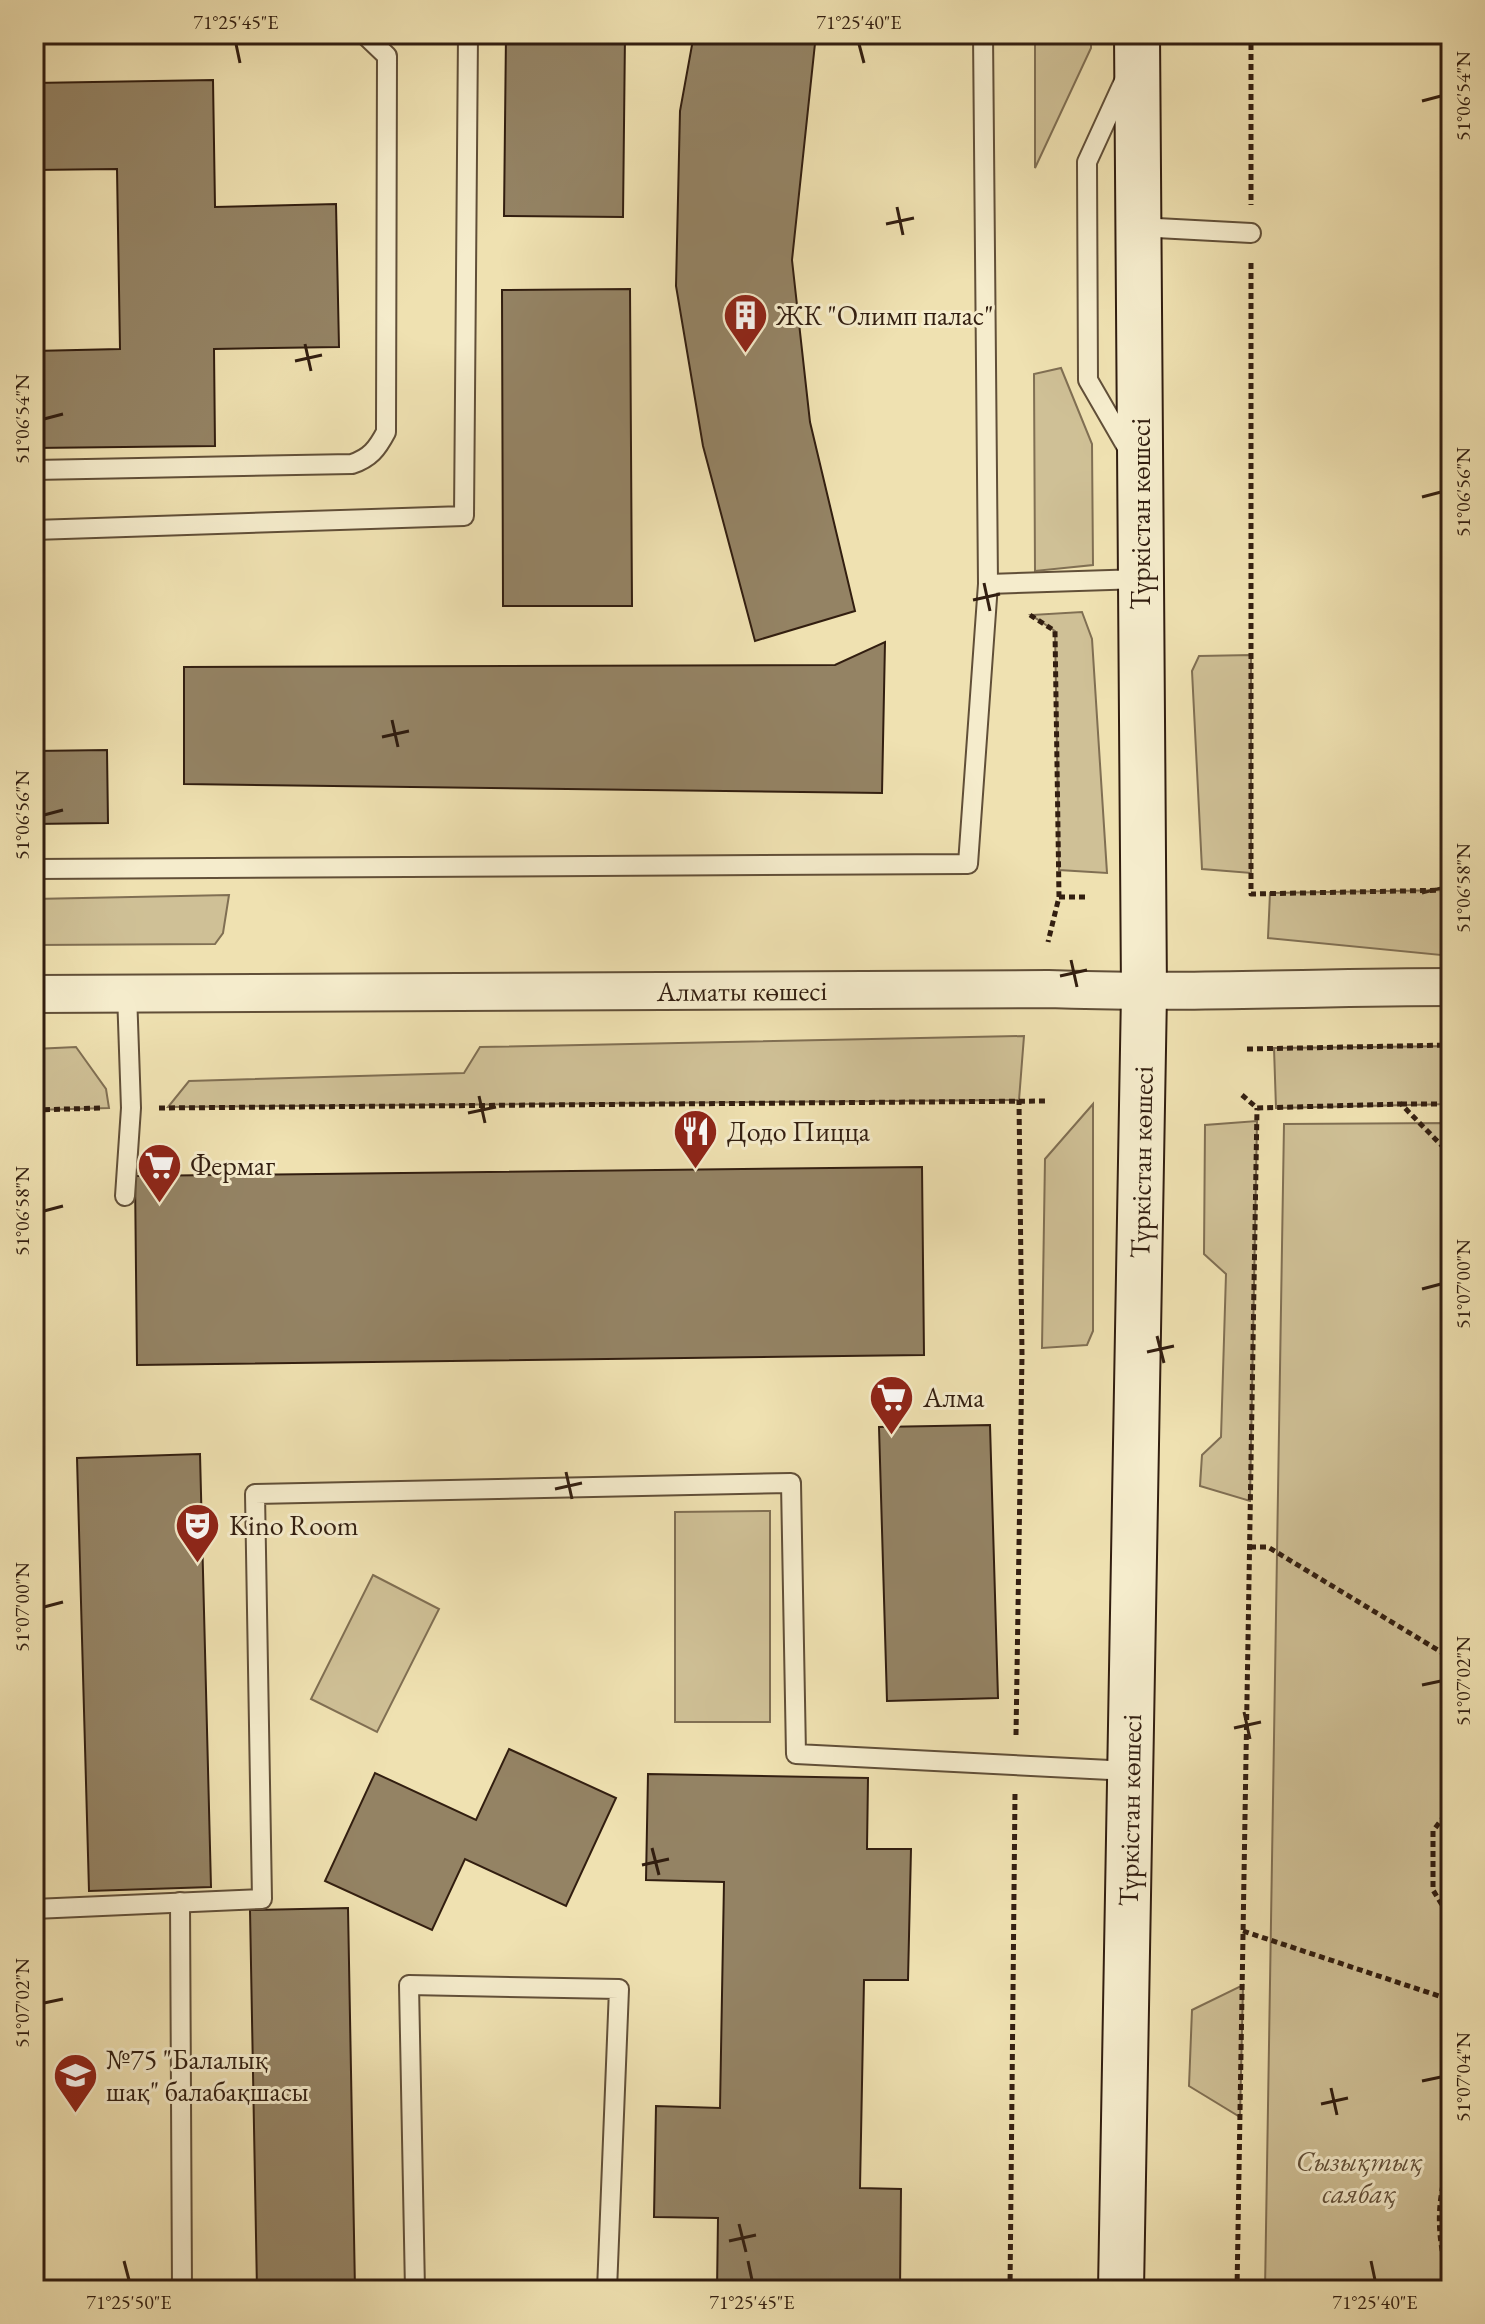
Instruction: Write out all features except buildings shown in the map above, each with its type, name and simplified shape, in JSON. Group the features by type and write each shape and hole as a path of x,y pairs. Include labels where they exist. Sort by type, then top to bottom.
{"main road":[{"name":"Түркістан көшесі","path":"1121,2290 1144,993 1137,42"}],"street":[{"name":"Алматы көшесі","path":"34,994 1048,989 1144,993 1248,988 1451,987"}],"lane":[{"path":"34,470 352,464 367,459 377,448 386,432 387,56 364,34"},
{"path":"34,530 464,516 468,34"},
{"path":"34,869 968,864 988,584 983,34"},
{"path":"1137,42 1087,162 1088,380 1140,469"},
{"path":"1138,227 1251,233"},
{"path":"988,584 1141,579"},
{"path":"125,1196 131,1108 127,993"},
{"path":"34,1909 262,1899 255,1494 791,1483 796,1754 1016,1768 1130,1771"},
{"path":"180,1902 182,2290"},
{"path":"415,2290 409,1985 619,1989 607,2290"}],"path":[{"path":"1251,34 1251,894 1451,890"},
{"path":"1014,583 1022,609 1055,631 1059,897 1048,942"},
{"path":"1059,897 1089,897"},
{"path":"1247,1049 1451,1045"},
{"path":"1242,1095 1257,1108 1451,1104"},
{"path":"1010,2290 1022,1355 1019,1100"},
{"path":"34,1110 1046,1101"},
{"path":"1401,1104 1451,1155"},
{"path":"1257,1108 1237,2290 1262,2290"},
{"path":"1250,1547 1268,1547 1451,1658"},
{"path":"1451,1807 1433,1831 1433,1890 1451,1920"},
{"path":"1243,1931 1451,2000"},
{"path":"1451,2155 1442,2184 1438,2241 1451,2290"}],"green space":[{"path":"1035,34 1091,34 1091,48 1035,168"},
{"path":"1061,368 1092,444 1093,565 1035,571 1034,374"},
{"path":"1082,612 1092,639 1107,873 1059,870 1055,631 1031,615"},
{"path":"1251,655 1251,873 1202,869 1192,671 1199,656"},
{"path":"1451,890 1451,956 1268,938 1270,893"},
{"path":"229,895 223,933 215,944 34,945 34,899"},
{"path":"1024,1036 1019,1100 168,1107 189,1081 464,1073 480,1047"},
{"path":"1451,1046 1451,1104 1276,1108 1274,1048"},
{"path":"76,1047 106,1089 109,1108 34,1110 34,1049"},
{"path":"1093,1104 1093,1331 1087,1345 1042,1348 1045,1159"},
{"path":"1257,1121 1250,1501 1200,1486 1202,1455 1221,1437 1226,1274 1204,1254 1205,1125"},
{"name":"Сызықтық саябақ","path":"1451,1123 1451,2290 1265,2290 1284,1124"},
{"path":"770,1511 770,1722 675,1722 675,1512"},
{"path":"373,1575 439,1609 377,1732 311,1699"},
{"path":"1243,1985 1240,2117 1189,2086 1192,2010"}],"place":[{"name":"ЖК \"Олимп палас\"","path":"745,354"},
{"name":"Додо Пицца","path":"696,1170"},
{"name":"Фермаг","path":"159,1204"},
{"name":"Алма","path":"892,1436"},
{"name":"Kino Room","path":"198,1564"},
{"name":"№75 \"Балалық шақ\" балабақшасы","path":"75,2114"}]}
